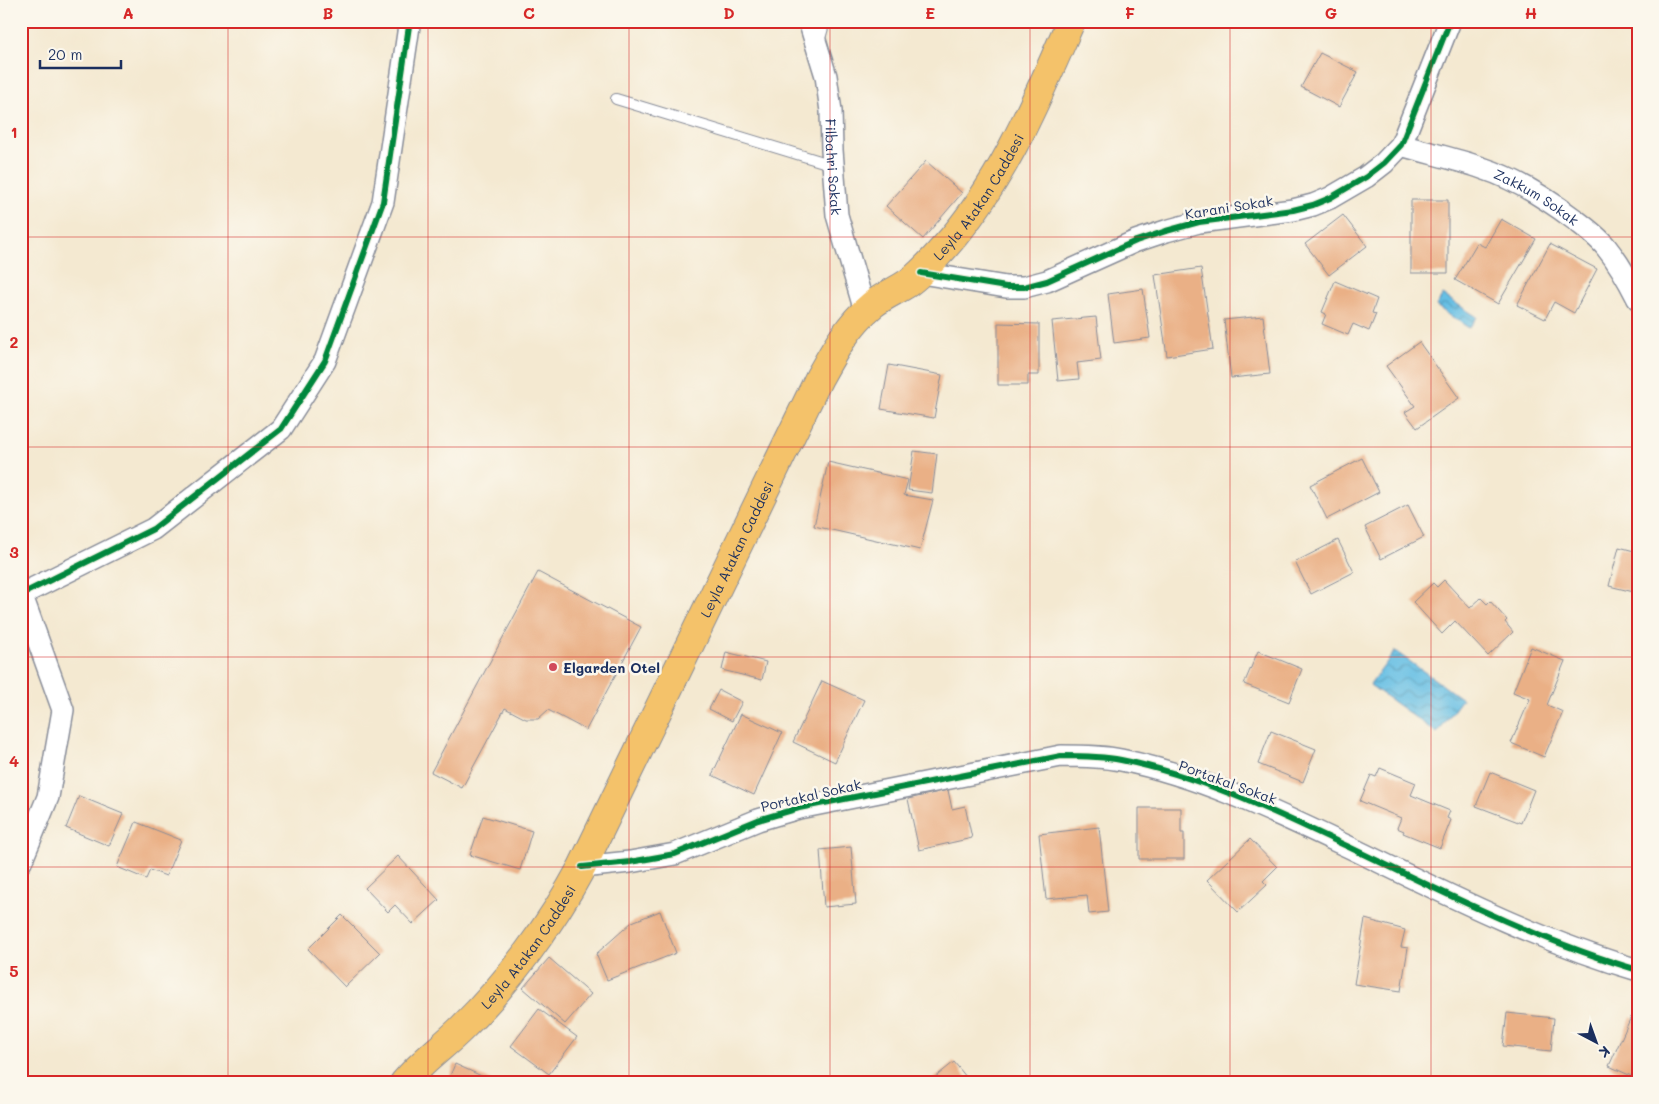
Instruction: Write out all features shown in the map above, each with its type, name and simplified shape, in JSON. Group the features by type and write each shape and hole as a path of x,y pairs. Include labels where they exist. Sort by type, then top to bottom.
{"main road":[{"name":"Leyla Atakan Caddesi","path":"404,1083 463,1028 499,987 567,896 819,378 838,344 853,323 873,304 907,284 920,273 944,248 973,212 1004,165 1071,21"}],"street":[{"path":"21,862 48,797 63,710 22,594 153,529 281,429 325,361 383,202 409,26 408,21"},
{"name":"Filbahri Sokak","path":"809,21 826,76 831,112 837,215 866,311"},
{"name":"Karani Sokak","path":"920,273 1006,287 1024,287 1040,283 1081,267 1136,242 1166,231 1199,222 1293,210 1313,205 1366,177 1384,163 1401,145 1450,21"},
{"name":"Zakkum Sokak","path":"1401,145 1490,170 1517,182 1552,202 1592,233 1605,246 1638,299"},
{"name":"Portakal Sokak","path":"582,867 630,862 676,854 758,820 799,808 1061,756 1102,757 1152,768 1210,786 1283,816 1482,911 1600,959 1638,970"}],"lane":[{"path":"817,48 825,21"},
{"path":"616,99 833,166"}],"water":[{"path":"1443,295 1477,317 1469,328 1436,306"},
{"path":"1395,651 1462,699 1437,733 1370,685"}],"building":[{"path":"1320,53 1358,72 1339,107 1301,87"},
{"path":"926,161 962,193 923,239 886,206"},
{"path":"1411,200 1448,200 1448,273 1411,273"},
{"path":"1343,215 1367,246 1329,275 1305,244"},
{"path":"1501,219 1536,239 1498,304 1455,280 1477,243 1485,247"},
{"path":"1550,244 1597,269 1574,313 1554,302 1545,319 1517,305"},
{"path":"1201,268 1213,349 1167,356 1155,275"},
{"path":"1335,281 1377,299 1372,313 1376,314 1369,331 1353,324 1348,335 1322,324 1326,314 1322,312"},
{"path":"1143,289 1150,338 1114,343 1108,294"},
{"path":"1263,316 1270,374 1231,378 1224,320"},
{"path":"1096,317 1101,360 1077,363 1079,379 1058,381 1052,321"},
{"path":"998,323 1039,324 1039,375 1028,375 1028,385 998,385"},
{"path":"1419,342 1459,398 1417,428 1405,412 1415,406 1386,366"},
{"path":"889,365 942,375 934,418 881,409"},
{"path":"914,451 937,454 932,493 908,490"},
{"path":"1362,458 1379,492 1327,519 1310,485"},
{"path":"828,462 908,480 904,495 933,500 920,550 814,526"},
{"path":"1408,505 1424,537 1381,559 1365,527"},
{"path":"1338,540 1354,572 1311,594 1295,562"},
{"path":"1619,547 1638,552 1638,593 1609,586"},
{"name":"Elgarden Otel","path":"538,572 641,627 586,730 548,710 538,719 526,719 505,708 462,788 431,772"},
{"path":"1444,580 1470,608 1481,598 1487,604 1490,601 1507,620 1505,622 1513,632 1488,656 1455,621 1442,634 1413,602 1433,583 1437,587"},
{"path":"1531,647 1565,661 1547,705 1563,712 1544,757 1511,743 1530,699 1513,692"},
{"path":"1258,651 1302,669 1289,702 1244,684"},
{"path":"726,652 766,662 762,680 722,670"},
{"path":"822,681 864,700 835,762 793,742"},
{"path":"719,690 742,702 732,721 709,709"},
{"path":"741,714 782,733 754,795 712,775"},
{"path":"1271,731 1316,749 1303,782 1258,764"},
{"path":"1380,768 1416,783 1411,795 1450,811 1447,818 1451,820 1440,848 1403,833 1404,831 1397,828 1401,818 1360,801 1371,775 1376,777"},
{"path":"1490,772 1534,790 1521,823 1476,806"},
{"path":"948,790 952,809 965,806 972,838 919,850 908,799"},
{"path":"79,796 123,814 109,846 66,828"},
{"path":"1139,808 1181,808 1181,833 1184,833 1184,859 1139,859"},
{"path":"483,816 532,831 520,870 470,855"},
{"path":"136,822 181,840 166,876 150,870 146,879 117,867"},
{"path":"1099,827 1108,912 1089,914 1087,895 1046,899 1039,834"},
{"path":"1250,839 1277,867 1263,881 1267,885 1238,912 1207,880"},
{"path":"851,847 856,904 824,907 820,850"},
{"path":"398,856 439,900 413,924 395,905 388,912 365,888"},
{"path":"660,911 676,953 607,980 596,954 632,922"},
{"path":"342,915 380,953 345,987 308,949"},
{"path":"1365,919 1405,930 1401,947 1408,948 1401,991 1354,984"},
{"path":"549,958 591,994 565,1024 523,988"},
{"path":"539,1009 577,1037 549,1074 511,1046"},
{"path":"1507,1013 1554,1018 1551,1051 1503,1046"},
{"path":"1631,1017 1638,1020 1638,1079 1609,1066"},
{"path":"954,1062 971,1083 928,1083"},
{"path":"455,1064 497,1083 447,1083"}],"cycle path":[{"path":"22,594 153,529 281,429 325,361 383,202 409,26 408,21"},
{"path":"921,273 1006,287 1024,287 1047,281 1136,241 1166,231 1199,222 1293,210 1330,198 1366,177 1384,163 1401,145 1450,21"},
{"path":"582,867 630,862 675,854 758,820 799,808 1061,756 1106,758 1151,767 1240,797 1493,916 1565,945 1638,970"}],"place":[{"name":"Elgarden Otel","path":"553,667"}]}
